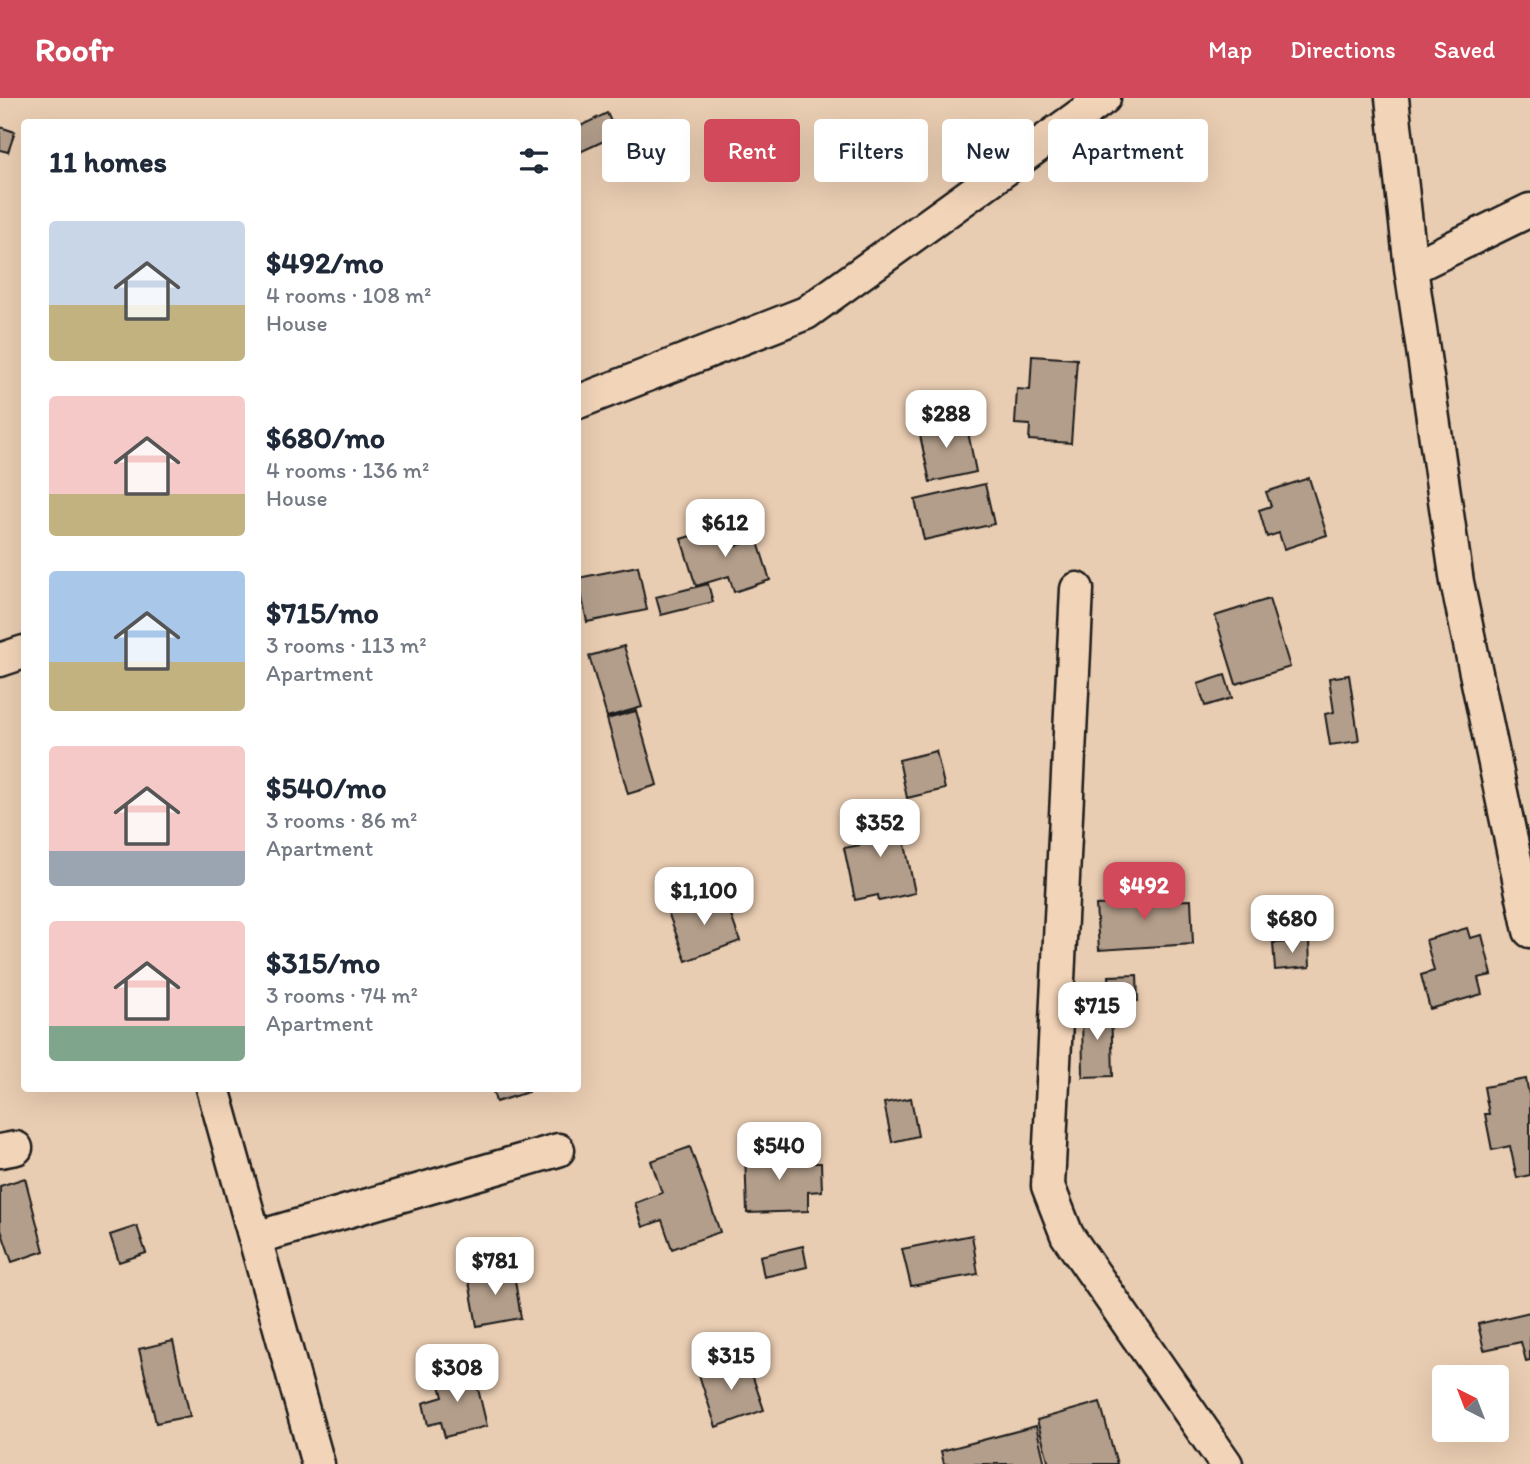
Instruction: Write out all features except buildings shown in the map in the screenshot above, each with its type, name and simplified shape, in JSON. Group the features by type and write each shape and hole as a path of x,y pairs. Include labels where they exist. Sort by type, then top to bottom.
{"street":[{"path":"581,401 806,313 1104,98"},
{"path":"1392,98 1410,268 1457,582 1530,931"},
{"path":"1410,268 1530,210"},
{"path":"1077,589 1048,1186 1066,1235 1226,1464"},
{"path":"0,660 21,653"},
{"path":"214,1092 318,1464"},
{"path":"255,1238 558,1150"}]}
